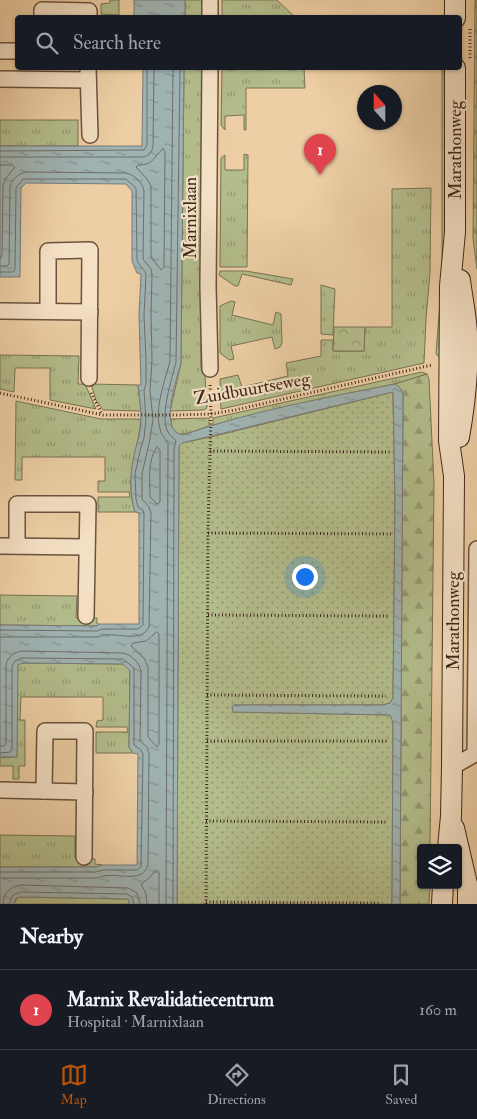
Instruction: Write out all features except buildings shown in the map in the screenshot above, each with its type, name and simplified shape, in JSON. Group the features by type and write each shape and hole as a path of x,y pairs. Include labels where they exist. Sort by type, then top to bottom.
{"main road":[{"path":"454,0 455,15"},
{"name":"Marathonweg","path":"448,844 452,766 454,476 449,441 450,286 455,232 455,70"},
{"name":"Marathonweg","path":"454,476 470,412 467,332 455,232"},
{"name":"Marathonweg","path":"451,816 468,888 468,904"},
{"path":"442,904 443,889"}],"street":[{"path":"210,0 210,15"},
{"path":"42,15 42,10 52,10 89,11 89,15"},
{"path":"0,51 15,51"},
{"name":"Marnixlaan","path":"210,70 208,277 210,369"},
{"path":"0,79 41,73 88,74 90,135"},
{"path":"48,311 48,250 90,250 89,378"},
{"path":"0,311 90,312"},
{"path":"16,546 17,504 88,504 86,616"},
{"path":"0,546 87,547"},
{"name":"Marathonweg","path":"452,766 475,754 477,548"},
{"path":"44,790 45,731 85,731 84,857"},
{"path":"0,790 85,792"}],"path":[{"name":"Zuidbuurtseweg","path":"0,393 103,415 211,416 450,361"},
{"path":"210,369 211,446 208,533 206,903 380,904"},
{"path":"89,378 91,394 103,415"},
{"path":"210,451 392,452"},
{"path":"208,533 391,534"},
{"path":"208,615 390,616"},
{"path":"207,695 386,696"},
{"path":"207,740 388,741"},
{"path":"206,820 388,822"}],"green space":[{"path":"110,0 119,0 119,15 101,14 101,4 110,3"},
{"path":"185,0 204,0 203,15 185,15"},
{"path":"222,0 277,0 293,15 222,15"},
{"path":"475,0 477,0 477,269 473,238"},
{"path":"184,70 203,70 201,367 205,376 207,408 204,410 170,411 181,363"},
{"path":"222,70 304,70 305,88 246,88 246,130 244,130 244,115 225,116 225,130 221,125"},
{"path":"442,70 444,70 446,139 444,357 439,357 436,354 442,274"},
{"path":"0,120 78,120 78,146 0,146"},
{"path":"244,154 248,155 247,267 220,267 221,158 225,155 225,170 244,170"},
{"path":"431,188 430,273 424,363 221,409 220,379 238,375 242,387 288,376 286,363 321,356 321,340 333,340 333,351 364,351 365,327 392,327 392,189"},
{"path":"220,271 246,271 293,279 291,285 242,274 238,286 235,286 219,275"},
{"path":"321,285 335,289 333,335 321,334"},
{"path":"231,301 235,302 232,315 273,325 276,312 281,314 282,343 280,347 275,349 272,337 231,346 234,359 229,360 220,353 220,306"},
{"path":"334,327 365,327 364,351 333,351"},
{"path":"0,355 79,356 78,384 85,384 96,409 50,400 50,368 15,368 14,392 0,389"},
{"path":"422,372 427,374 395,384 311,401 213,425 213,418"},
{"path":"427,374 429,379 434,484 430,844 417,844 417,889 430,889 429,904 400,904 403,395 401,389 395,384"},
{"path":"91,384 138,385 141,411 103,410 96,400"},
{"path":"393,392 395,500 393,698 390,703 383,705 234,705 232,707 234,712 390,715 393,722 392,904 177,904 179,446 182,443"},
{"path":"16,401 101,419 141,419 131,476 132,500 135,512 98,512 98,497 130,497 129,492 98,492 98,481 105,481 105,457 22,457 22,480 15,480"},
{"path":"209,418 209,426 184,434 173,432 171,427 171,419"},
{"path":"0,595 77,596 76,618 97,618 97,624 99,624 98,626 0,625"},
{"path":"22,663 123,664 130,671 129,747 133,753 96,753 96,732 128,732 127,727 96,727 97,721 103,720 103,697 21,697 20,720 25,720 25,766 19,766 19,779 13,779 13,766 0,766 0,757 17,757 17,665"},
{"path":"0,835 75,836 75,858 95,859 95,864 102,865 96,867 0,867"},
{"path":"17,898 127,899 129,904 14,904"}],"water":[{"path":"134,0 185,0 185,15 134,15"},
{"path":"143,70 184,70 181,363 173,392 170,415 176,432 183,435 261,412 395,384 401,389 403,395 400,904 392,904 393,722 390,715 233,712 232,706 383,705 390,703 393,698 395,500 393,392 182,443 179,446 177,904 129,904 127,899 20,897 16,898 14,904 0,904 0,867 137,865 138,754 133,753 129,747 130,671 123,664 22,663 18,665 17,757 0,757 0,625 97,626 99,624 139,624 139,513 135,512 133,505 131,474 141,423 138,385 141,385 139,315 141,274 137,273 132,261 132,191 126,184 26,183 21,188 20,277 0,277 0,146 142,146"}],"place":[{"name":"Marnix Revalidatiecentrum","path":"320,175"}]}
